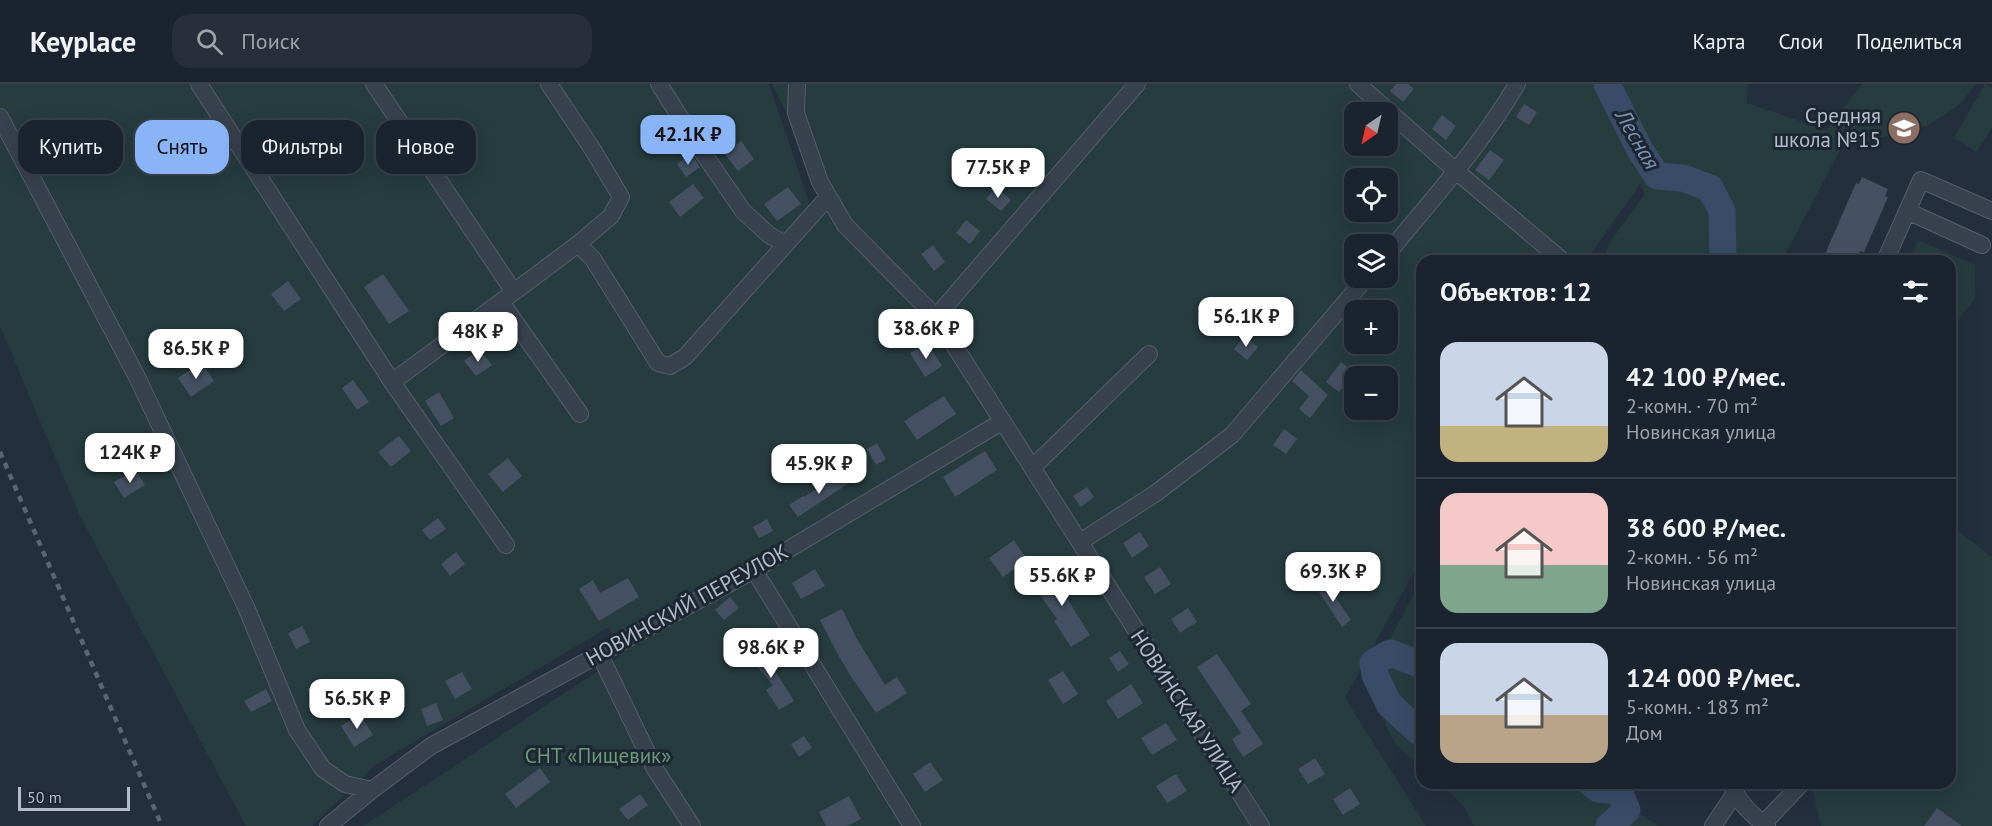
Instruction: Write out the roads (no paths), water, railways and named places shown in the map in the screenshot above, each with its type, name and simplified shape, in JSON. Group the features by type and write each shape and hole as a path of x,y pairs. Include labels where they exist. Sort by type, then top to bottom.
{"street":[{"path":"200,84 392,382 506,545"},
{"path":"374,84 580,414"},
{"path":"392,382 578,244 611,216 621,197 549,84"},
{"path":"659,84 743,211 769,235 786,244"},
{"name":"НОВИНСКАЯ УЛИЦА","path":"797,84 796,113 820,182 844,225 936,317 1261,826"},
{"path":"936,317 1137,84"},
{"path":"1358,84 1556,255"},
{"path":"1398,241 1499,115 1517,84"},
{"path":"0,117 136,375 246,607 297,730 323,769 345,784 372,790"},
{"path":"1888,255 1921,180 1992,211"},
{"path":"578,244 593,259 658,363 670,366 684,357 828,197"},
{"path":"1907,211 1982,244"},
{"path":"1080,542 1156,493 1232,435 1357,288"},
{"path":"1032,468 1149,354"},
{"name":"НОВИНСКИЙ ПЕРЕУЛОК","path":"328,826 431,746 754,570 1003,421"},
{"path":"754,570 912,826"},
{"path":"599,653 655,769 692,826"},
{"path":"1713,826 1732,789"},
{"path":"1733,789 1749,813 1766,825 1797,789"}],"waterway":[{"name":"Лесная","path":"1607,84 1639,148 1657,176 1683,178 1710,188 1722,211 1723,255"},
{"name":"Лесная","path":"1416,663 1390,653 1373,663 1375,675 1389,704 1416,729"},
{"name":"Лесная","path":"1598,789 1619,791 1627,810 1609,826"}],"railway":[{"path":"0,452 162,826"}],"place":[{"name":"Средняя школа №15","path":"1904,128"}],"park label":[{"name":"СНТ «Пищевик»","path":"598,756"}]}
